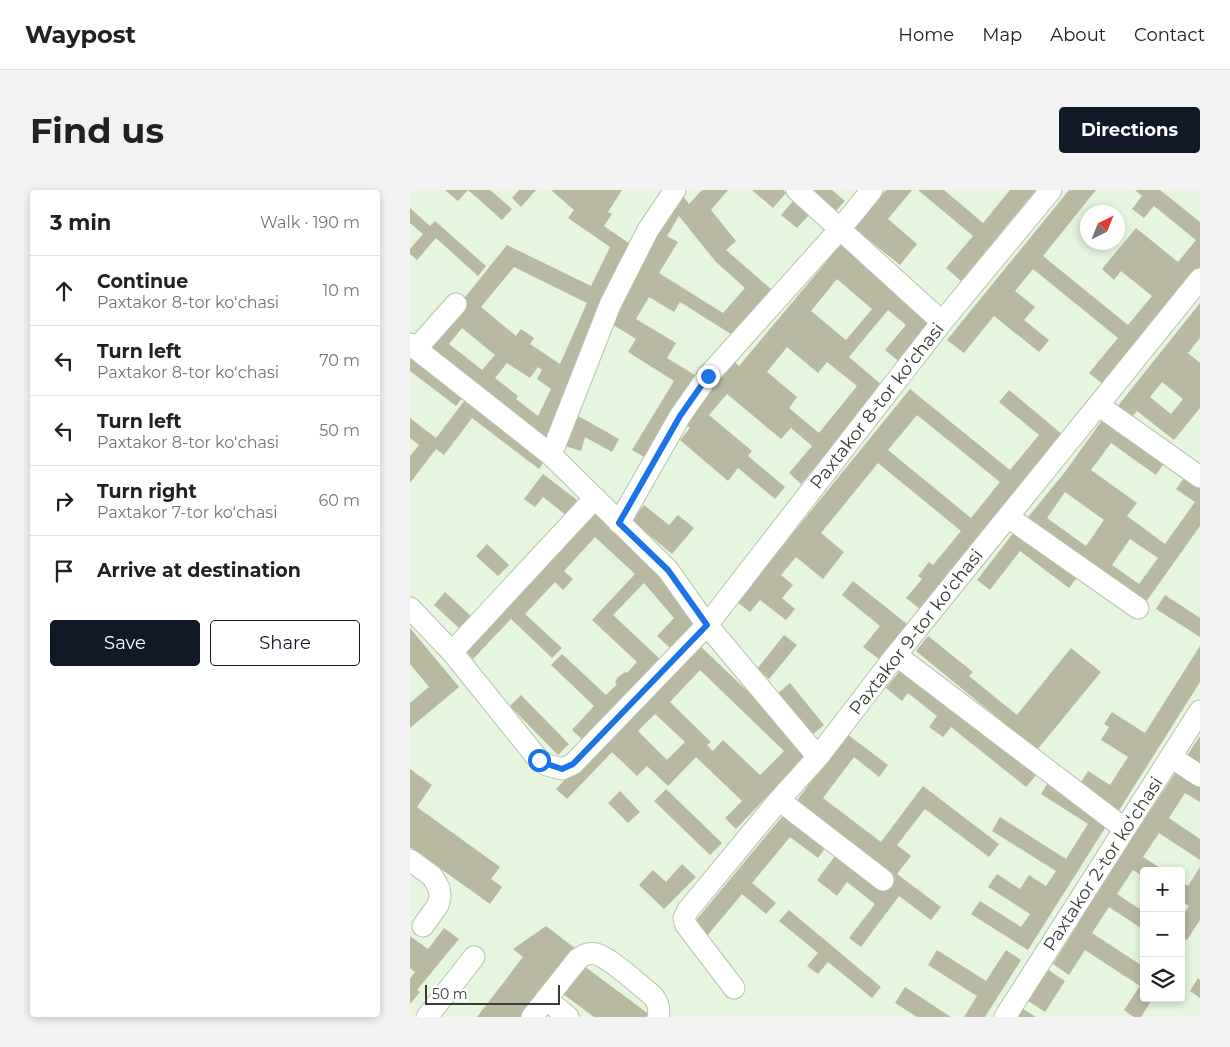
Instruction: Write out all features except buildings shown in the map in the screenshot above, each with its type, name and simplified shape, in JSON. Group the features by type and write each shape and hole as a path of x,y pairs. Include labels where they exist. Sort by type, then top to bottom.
{"street":[{"path":"552,456 610,305 648,230 675,190"},
{"path":"797,190 942,322"},
{"path":"619,523 680,416 708,376 840,229 872,190"},
{"name":"Paxtakor 8-tor koʻchasi","path":"410,608 452,652 539,760 562,769 573,764 707,625 942,322 1051,190"},
{"name":"Paxtakor 9-tor koʻchasi","path":"734,988 686,925 684,918 688,910 779,800 818,757 896,655 1200,279"},
{"path":"456,304 413,347 552,456 668,570 707,625 818,757"},
{"path":"1098,406 1200,477"},
{"path":"452,652 595,498"},
{"path":"1008,517 1138,608"},
{"path":"896,655 1125,829"},
{"name":"Paxtakor 2-tor koʻchasi","path":"1005,1017 1200,711"},
{"path":"1171,757 1200,776"},
{"path":"779,800 883,880"},
{"path":"410,860 432,876 439,888 440,897 438,905 422,926"},
{"path":"532,1017 578,959 585,954 595,954 607,959 653,996 659,1009 658,1017"},
{"path":"427,1017 474,957"},
{"path":"546,999 568,1017"}],"route":[{"path":"539,760 562,769 573,764 707,625 668,570 619,523 680,416 708,376"}]}
